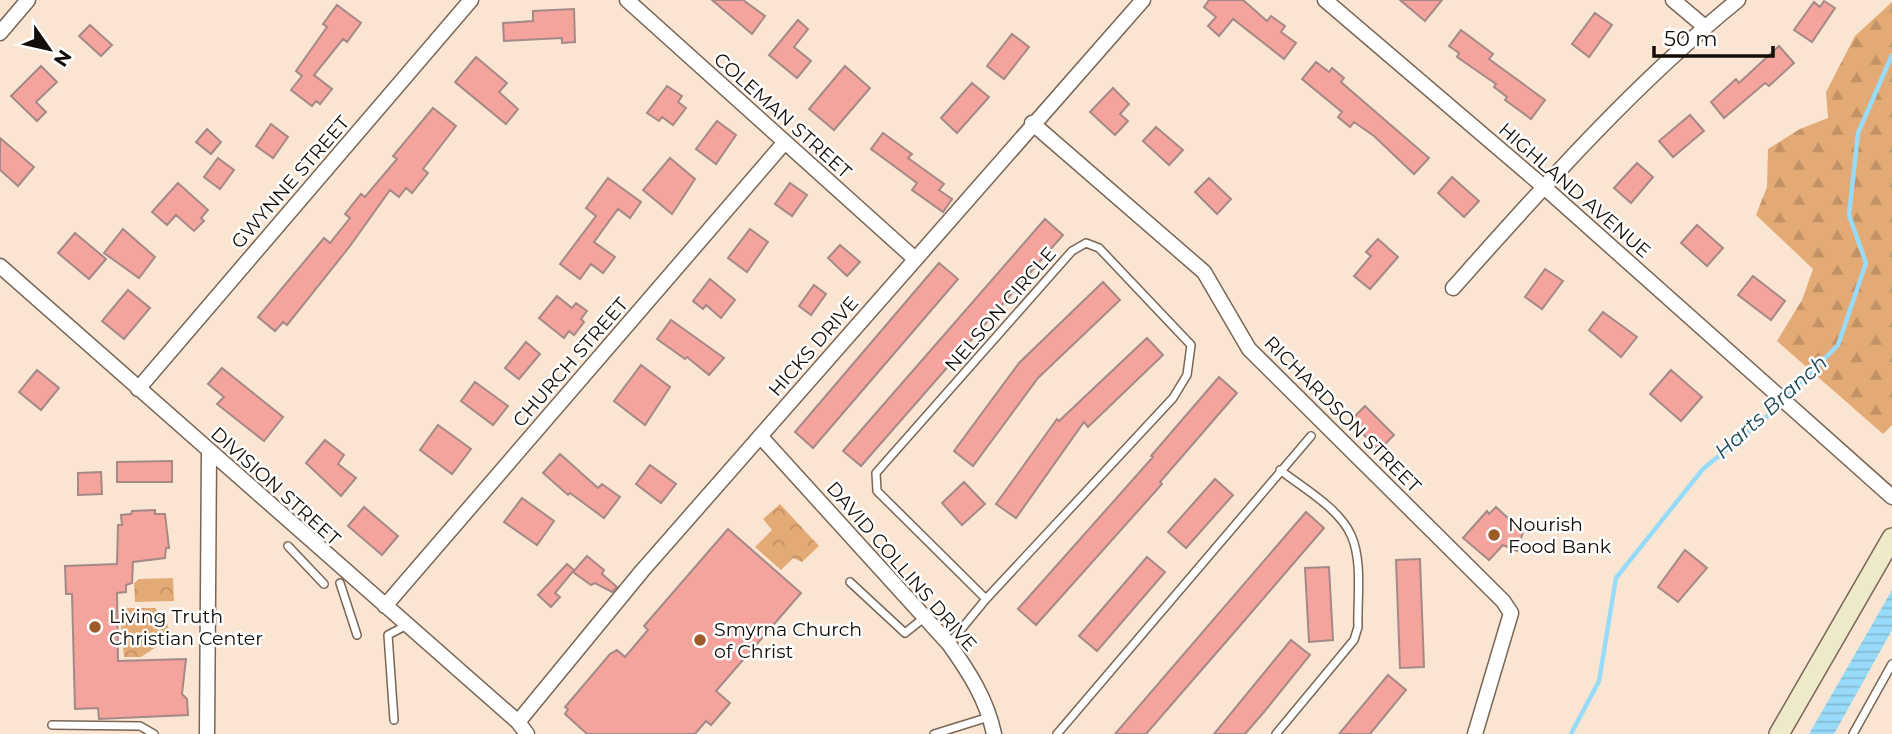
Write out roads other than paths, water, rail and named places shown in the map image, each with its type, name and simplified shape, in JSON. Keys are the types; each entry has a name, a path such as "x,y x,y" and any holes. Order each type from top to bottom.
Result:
{"street":[{"path":"0,33 28,0"},
{"name":"GWYNNE STREET","path":"138,389 471,0"},
{"name":"COLEMAN STREET","path":"627,0 914,258"},
{"name":"HICKS DRIVE","path":"518,722 642,571 1032,123 1143,0"},
{"name":"HIGHLAND AVENUE","path":"1325,0 1544,187 1892,497"},
{"path":"1672,0 1704,27"},
{"path":"1453,288 1544,187 1704,27 1738,0"},
{"name":"RICHARDSON STREET","path":"1032,123 1203,272 1249,349 1503,601 1511,614 1510,622 1475,734"},
{"name":"CHURCH STREET","path":"385,606 784,143"},
{"name":"DIVISION STREET","path":"0,265 518,722 527,734"},
{"name":"DAVID COLLINS DRIVE","path":"760,436 949,644 970,672 990,716 993,734"},
{"path":"207,734 209,452"},
{"path":"1779,734 1892,538"}],"lane":[{"name":"NELSON CIRCLE","path":"949,644 986,599 1173,398 1187,375 1191,345 1099,248 1086,243 1072,251 876,473 877,491 986,599"},
{"path":"1057,734 1311,436"},
{"path":"1276,734 1354,640 1358,627 1352,537 1344,523 1325,505 1280,470"},
{"path":"288,546 324,584"},
{"path":"850,582 905,633 925,616"},
{"path":"340,583 357,635"},
{"path":"394,720 388,635 407,625"},
{"path":"1853,734 1892,664"},
{"path":"934,734 990,716"},
{"path":"52,724 140,726 154,734"}],"water":[{"path":"1892,590 1892,630 1834,734 1809,734"}],"waterway":[{"name":"Harts Branch","path":"1571,734 1599,681 1616,578 1703,469 1771,413 1838,345 1866,263 1849,215 1858,133 1892,55"}],"place":[{"name":"Nourish Food Bank","path":"1494,535"},
{"name":"Living Truth Christian Center","path":"95,627"},
{"name":"Smyrna Church of Christ","path":"700,640"}]}
